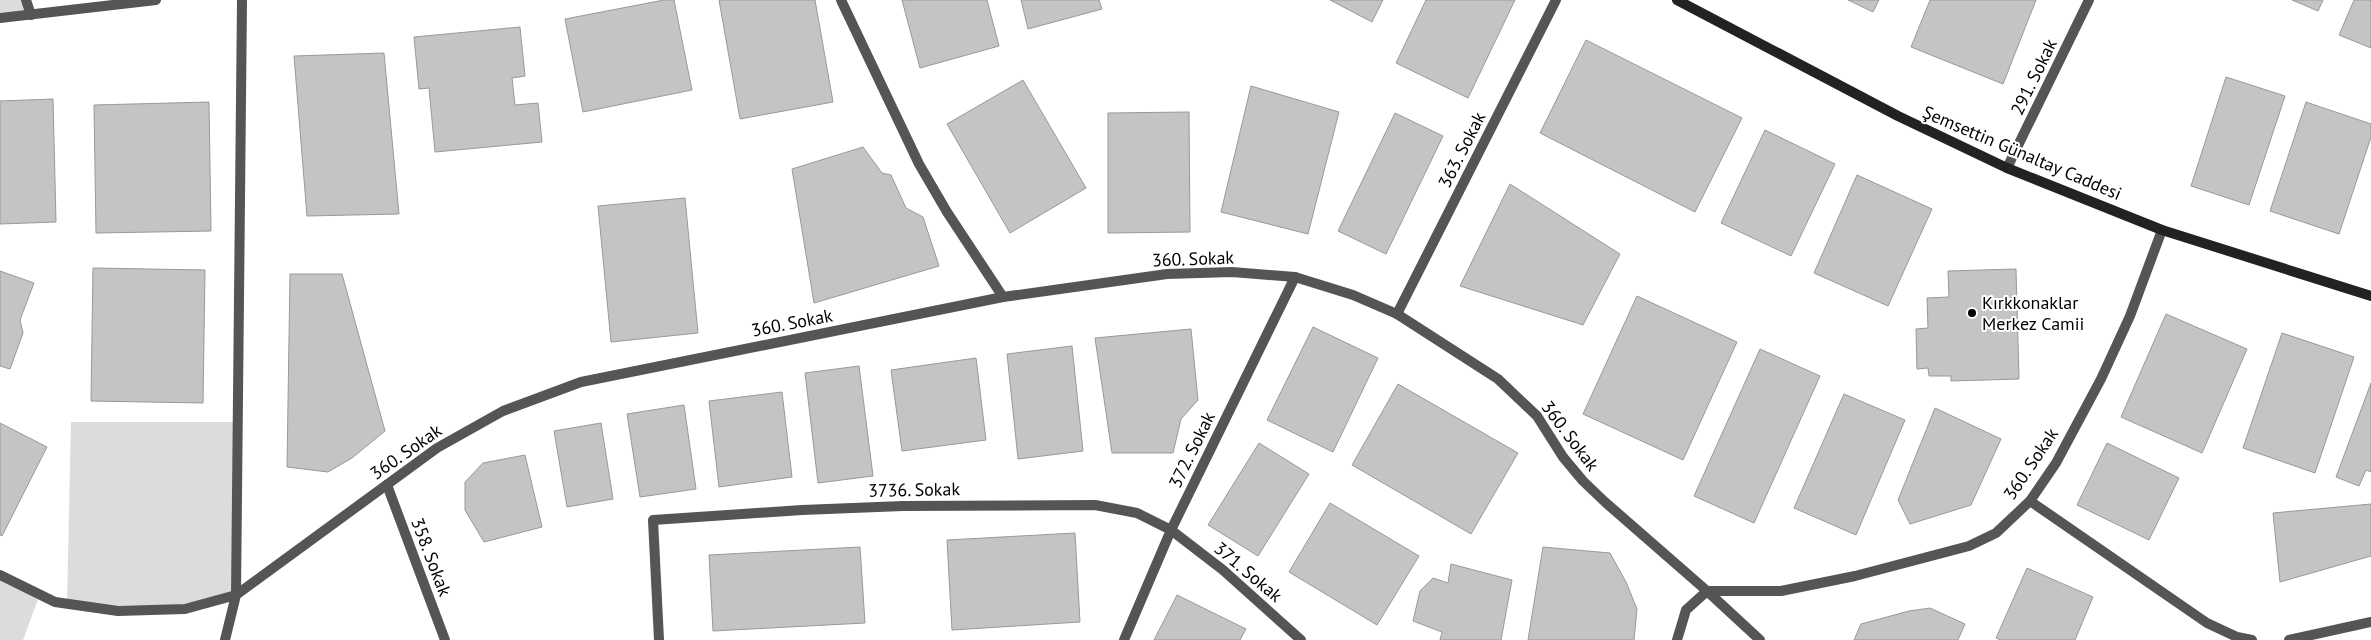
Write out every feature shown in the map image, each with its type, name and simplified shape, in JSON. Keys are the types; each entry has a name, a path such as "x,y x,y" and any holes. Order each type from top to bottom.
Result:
{"street":[{"path":"26,0 31,16"},
{"path":"0,18 31,16 156,0"},
{"path":"225,640 236,595 242,0"},
{"path":"841,0 920,164 947,212 1003,297"},
{"name":"363. Sokak","path":"1397,314 1556,0"},
{"name":"Şemsettin Günaltay Caddesi","path":"1677,0 1898,116 2008,168 2162,230 2371,296"},
{"name":"291. Sokak","path":"2008,168 2089,0"},
{"name":"360. Sokak","path":"0,575 55,602 118,611 185,609 236,595 437,448 503,411 581,382 1003,297 1167,274 1232,272 1295,278 1353,295 1397,314 1505,384 1537,416 1563,457 1589,486 1707,591 1781,591 1854,576 1969,546 1996,533 2030,501 2056,463 2101,378 2130,316 2162,230"},
{"name":"372. Sokak","path":"1124,640 1171,530 1295,278"},
{"name":"358. Sokak","path":"387,485 445,640"},
{"path":"2030,501 2207,623 2237,637 2252,640"},
{"name":"3736. Sokak","path":"659,640 653,520 802,510 903,506 1095,505 1137,513 1171,530"},
{"name":"371. Sokak","path":"1171,530 1223,570 1302,640"},
{"path":"1677,640 1686,610 1707,591 1760,640"},
{"path":"2289,640 2371,622"}],"shaded area":[{"path":"0,0 26,0 31,15 0,18"},
{"path":"71,422 238,422 236,595 185,609 118,611 67,603"},
{"path":"0,575 40,594 23,640 0,640"}],"building":[{"path":"664,0 674,0 692,90 583,112 565,19"},
{"path":"719,0 815,0 833,102 740,119"},
{"path":"902,0 987,0 999,46 920,68"},
{"path":"1021,0 1099,0 1102,9 1028,29"},
{"path":"1330,0 1383,0 1372,22"},
{"path":"1426,0 1515,0 1468,98 1396,63"},
{"path":"1848,0 1879,0 1873,12"},
{"path":"1930,0 2036,0 2003,84 1911,47"},
{"path":"2292,0 2323,0 2318,11"},
{"path":"2354,0 2371,0 2371,48 2339,35"},
{"path":"520,27 525,76 512,78 515,105 538,103 542,142 435,152 429,88 419,89 414,37"},
{"path":"1586,40 1742,118 1695,212 1540,133"},
{"path":"384,53 399,214 307,216 294,56"},
{"path":"2226,77 2285,96 2249,205 2191,186"},
{"path":"1023,80 1086,188 1010,233 947,124"},
{"path":"1251,86 1339,112 1308,234 1221,212"},
{"path":"53,99 56,222 0,224 0,101"},
{"path":"209,102 211,231 96,233 94,105"},
{"path":"2306,102 2371,124 2371,137 2339,234 2270,211"},
{"path":"1189,112 1190,232 1108,233 1108,113"},
{"path":"1395,113 1443,136 1386,254 1338,231"},
{"path":"1765,130 1835,164 1791,256 1721,223"},
{"path":"863,147 882,173 891,175 906,208 923,217 939,266 814,303 792,169"},
{"path":"1857,175 1932,209 1888,306 1814,273"},
{"path":"1510,184 1620,254 1583,325 1460,286"},
{"path":"685,198 698,333 611,342 598,206"},
{"path":"93,268 205,270 203,403 91,401"},
{"name":"Kırkkonaklar Merkez Camii","path":"2016,269 2019,379 1951,381 1951,376 1929,376 1928,368 1917,369 1916,329 1928,328 1927,298 1949,297 1948,271"},
{"path":"0,271 34,283 20,320 23,333 10,369 0,366"},
{"path":"290,274 342,274 385,431 352,458 328,472 287,467"},
{"path":"1637,296 1737,342 1683,460 1583,414"},
{"path":"2166,314 2247,349 2202,453 2121,417"},
{"path":"1313,327 1378,358 1333,452 1267,420"},
{"path":"1191,329 1198,400 1181,419 1173,453 1112,453 1095,338"},
{"path":"2282,333 2354,357 2315,473 2243,448"},
{"path":"1072,346 1083,451 1018,459 1007,354"},
{"path":"1760,349 1820,376 1754,523 1694,496"},
{"path":"976,358 986,440 902,451 891,370"},
{"path":"859,366 873,476 818,483 805,373"},
{"path":"2371,383 2371,472 2366,470 2359,486 2336,477"},
{"path":"1398,384 1518,453 1471,534 1352,465"},
{"path":"782,392 792,477 719,487 709,401"},
{"path":"1844,394 1905,420 1856,535 1794,508"},
{"path":"684,405 696,489 640,497 627,414"},
{"path":"1935,408 2001,439 1971,505 1910,524 1898,500"},
{"path":"0,423 47,447 2,536 0,535"},
{"path":"601,423 613,499 567,507 554,431"},
{"path":"1259,443 1309,474 1258,556 1208,525"},
{"path":"2107,443 2179,478 2149,540 2077,505"},
{"path":"525,455 542,527 484,542 465,510 465,482 483,463"},
{"path":"1330,503 1419,556 1377,625 1289,572"},
{"path":"2371,504 2371,556 2280,582 2273,513"},
{"path":"1075,533 1080,622 952,630 947,540"},
{"path":"860,547 865,623 713,631 709,555"},
{"path":"1543,547 1610,553 1626,582 1637,609 1634,640 1528,640"},
{"path":"1451,564 1512,580 1501,640 1440,640 1442,632 1413,621 1420,591 1433,578 1448,583"},
{"path":"2027,568 2093,597 2075,640 2001,640 1996,638"},
{"path":"1177,595 1246,629 1240,640 1154,640"},
{"path":"1930,608 1965,624 1958,640 1854,640 1861,624 1909,611"}],"place":[{"name":"Kırkkonaklar Merkez Camii","path":"1972,313"}]}
